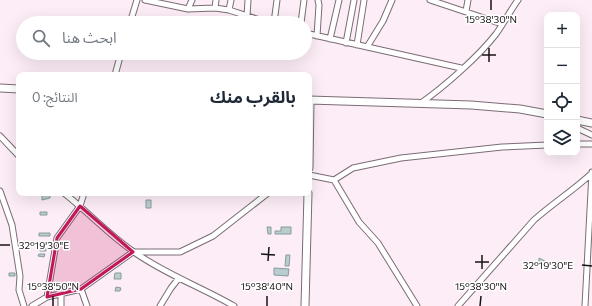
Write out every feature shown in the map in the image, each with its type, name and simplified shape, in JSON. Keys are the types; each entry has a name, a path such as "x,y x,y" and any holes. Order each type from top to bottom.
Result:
{"street":[{"path":"132,16 137,0"},
{"path":"145,0 162,2 188,10 215,8 229,10 247,16 248,0"},
{"path":"188,10 192,0"},
{"path":"215,8 216,0"},
{"path":"229,10 231,0"},
{"path":"275,16 277,0"},
{"path":"302,16 304,0"},
{"path":"317,36 318,0"},
{"path":"330,39 339,0"},
{"path":"346,43 354,0"},
{"path":"357,45 364,0"},
{"path":"368,48 383,21 392,0"},
{"path":"430,0 439,1 502,24"},
{"path":"466,11 468,0"},
{"path":"421,103 436,93 483,49 502,24 514,3 518,0"},
{"path":"312,35 461,68"},
{"path":"116,72 119,60"},
{"path":"0,88 16,89"},
{"path":"312,100 505,107 544,114"},
{"path":"580,121 592,123"},
{"path":"580,129 592,135"},
{"path":"0,136 16,153"},
{"path":"580,144 592,144"},
{"path":"312,176 334,180 353,168 401,158 502,147 544,145"},
{"path":"585,306 591,219 592,170"},
{"path":"458,306 534,220 547,208 571,192 592,173"},
{"path":"334,180 359,222 378,243 417,306"},
{"path":"0,191 12,225 20,276 19,290 24,306"},
{"path":"68,196 133,252 161,269 210,292 234,306"},
{"path":"47,297 57,238 80,206 83,196"},
{"path":"32,306 47,297 80,289 133,252 180,252 213,236 264,196"},
{"path":"305,306 308,196"},
{"path":"160,306 179,278"},
{"path":"80,289 87,306"},
{"path":"61,293 61,306"}],"highlighted area":[{"path":"80,206 133,252 81,289 47,297 57,238"}],"building":[{"path":"42,196 50,196 50,198 42,200"},
{"path":"146,200 151,200 151,208 146,208"},
{"path":"40,212 47,212 47,215 40,215"},
{"path":"267,227 271,227 271,234 268,234"},
{"path":"281,227 291,227 291,234 275,234 275,231 281,231"},
{"path":"39,233 50,233 50,236 39,236"},
{"path":"41,246 46,247 46,251 40,251"},
{"path":"39,254 45,254 44,257 38,256"},
{"path":"286,255 290,255 289,266 285,266"},
{"path":"539,258 545,261 544,265 539,265"},
{"path":"274,268 289,269 288,276 274,275"},
{"path":"9,273 15,273 15,276 9,276"},
{"path":"115,273 121,273 121,279 114,279"},
{"path":"58,286 65,286 65,289 58,289"},
{"path":"116,287 121,288 120,291 115,291"}]}
